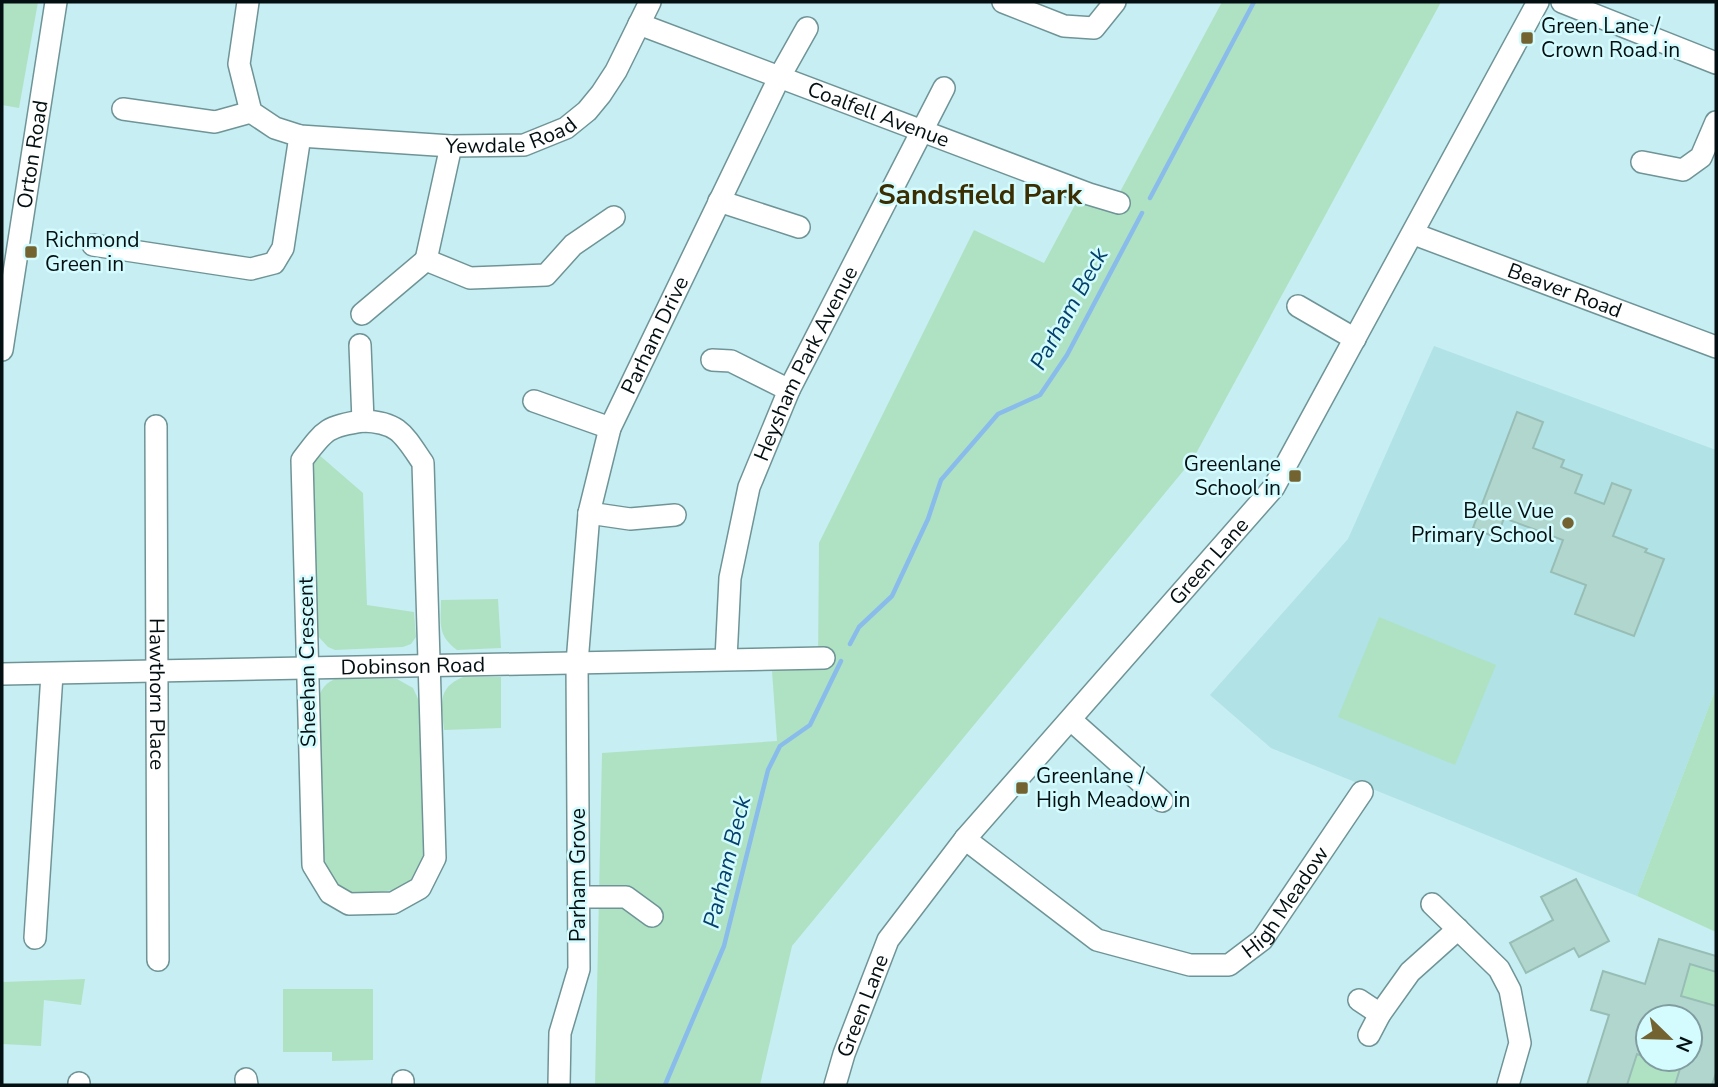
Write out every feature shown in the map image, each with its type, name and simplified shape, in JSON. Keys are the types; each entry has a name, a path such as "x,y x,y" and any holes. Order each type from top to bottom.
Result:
{"street":[{"name":"Orton Road","path":"2,350 56,2"},
{"path":"123,109 215,122 251,112 239,64 248,2"},
{"name":"Yewdale Road","path":"251,112 275,128 300,136 451,146 524,145 566,128 587,111 616,71 650,2"},
{"path":"1003,2 1064,26 1094,28 1115,2"},
{"name":"Green Lane","path":"835,1085 844,1054 888,940 965,839 1274,487 1538,2"},
{"path":"1562,2 1716,63"},
{"name":"Coalfell Avenue","path":"639,23 920,131 1119,203"},
{"name":"Parham Drive","path":"577,663 589,513 610,428 780,76 807,28"},
{"name":"Heysham Park Avenue","path":"726,659 730,578 749,488 789,390 944,88"},
{"path":"1642,162 1683,170 1701,157 1716,122"},
{"path":"93,245 251,269 274,263 283,248 300,136"},
{"path":"362,314 426,260 451,146"},
{"path":"719,201 799,227"},
{"path":"426,260 470,278 546,275 573,244 614,216"},
{"name":"Beaver Road","path":"1414,234 1716,347"},
{"path":"1298,306 1355,339"},
{"path":"360,345 363,421"},
{"path":"712,360 731,361 789,390"},
{"path":"534,401 610,428"},
{"name":"Sheehan Crescent","path":"382,422 402,431 423,463 429,664 435,858 420,888 393,903 349,904 330,893 313,866 302,460 325,431 342,424 382,422"},
{"name":"Hawthorn Place","path":"156,426 158,960"},
{"path":"589,513 630,519 676,515"},
{"name":"Dobinson Road","path":"2,674 824,658"},
{"name":"Parham Grove","path":"559,1085 560,1033 579,969 577,663"},
{"path":"35,938 52,674"},
{"path":"1071,720 1162,801"},
{"name":"High Meadow","path":"965,839 1097,940 1190,965 1229,965 1262,940 1362,792"},
{"path":"579,897 626,897 652,916"},
{"path":"1433,904 1499,969 1510,989 1520,1043 1516,1065 1508,1085"},
{"path":"1368,1035 1410,972 1458,929"},
{"path":"1359,1000 1380,1014"}],"shaded area":[{"name":"Belle Vue Primary School","path":"1434,346 1716,450 1716,688 1637,896 1271,748 1210,695 1348,539"}],"green space":[{"path":"2,2 38,2 19,108 2,105"},
{"path":"1222,2 1441,2 1193,459 792,946 760,1085 595,1085 602,753 777,741 772,671 818,664 819,543 974,230 1044,263 1077,201 1114,203"},
{"path":"318,454 363,493 367,605 414,612 416,637 411,644 403,647 335,650 328,647 317,635 311,474"},
{"path":"498,599 501,648 457,650 451,645 443,634 441,600"},
{"path":"1379,617 1496,665 1455,765 1338,717"},
{"path":"463,677 501,677 501,728 444,730 442,706 445,692 454,681"},
{"path":"339,678 397,679 413,688 419,701 424,862 419,874 401,889 356,895 343,890 333,880 322,855 317,701 325,686"},
{"path":"1716,688 1716,932 1637,896"},
{"path":"1690,964 1716,972 1716,1006 1680,999"},
{"path":"85,979 81,1005 44,1000 41,1046 2,1044 2,982"},
{"path":"283,989 373,989 373,1060 332,1061 332,1052 283,1052"},
{"path":"1634,1063 1634,1073 1679,1073 1675,1085 1627,1085"}],"building":[{"name":"Belle Vue Primary School","path":"1517,412 1543,422 1533,448 1564,460 1561,467 1582,475 1575,493 1604,504 1612,483 1631,490 1613,536 1647,549 1645,552 1664,559 1634,636 1575,614 1586,585 1551,572 1563,540 1504,518 1497,538 1473,528"},
{"path":"1576,879 1609,941 1579,957 1574,948 1526,973 1510,943 1553,920 1541,897"},
{"path":"1659,939 1716,956 1716,972 1690,964 1681,996 1716,1006 1716,1073 1712,1085 1675,1085 1679,1073 1704,1073 1704,1003 1634,1003 1634,1063 1627,1085 1587,1085 1609,1015 1591,1010 1603,971 1645,984"}],"waterway":[{"name":"Parham Beck","path":"1150,198 1254,2"},
{"name":"Parham Beck","path":"850,644 859,627 892,596 928,519 941,480 998,414 1040,395 1067,355 1142,213"},
{"name":"Parham Beck","path":"665,1085 724,946 768,770 780,746 810,725 841,661"}],"place":[{"name":"Green Lane / Crown Road in","path":"1527,38"},
{"name":"Richmond Green in","path":"31,252"},
{"name":"Greenlane School in","path":"1295,476"},
{"name":"Belle Vue Primary School","path":"1568,523"},
{"name":"Greenlane / High Meadow in","path":"1022,788"}],"district":[{"name":"Sandsfield Park","path":"980,195"}]}
